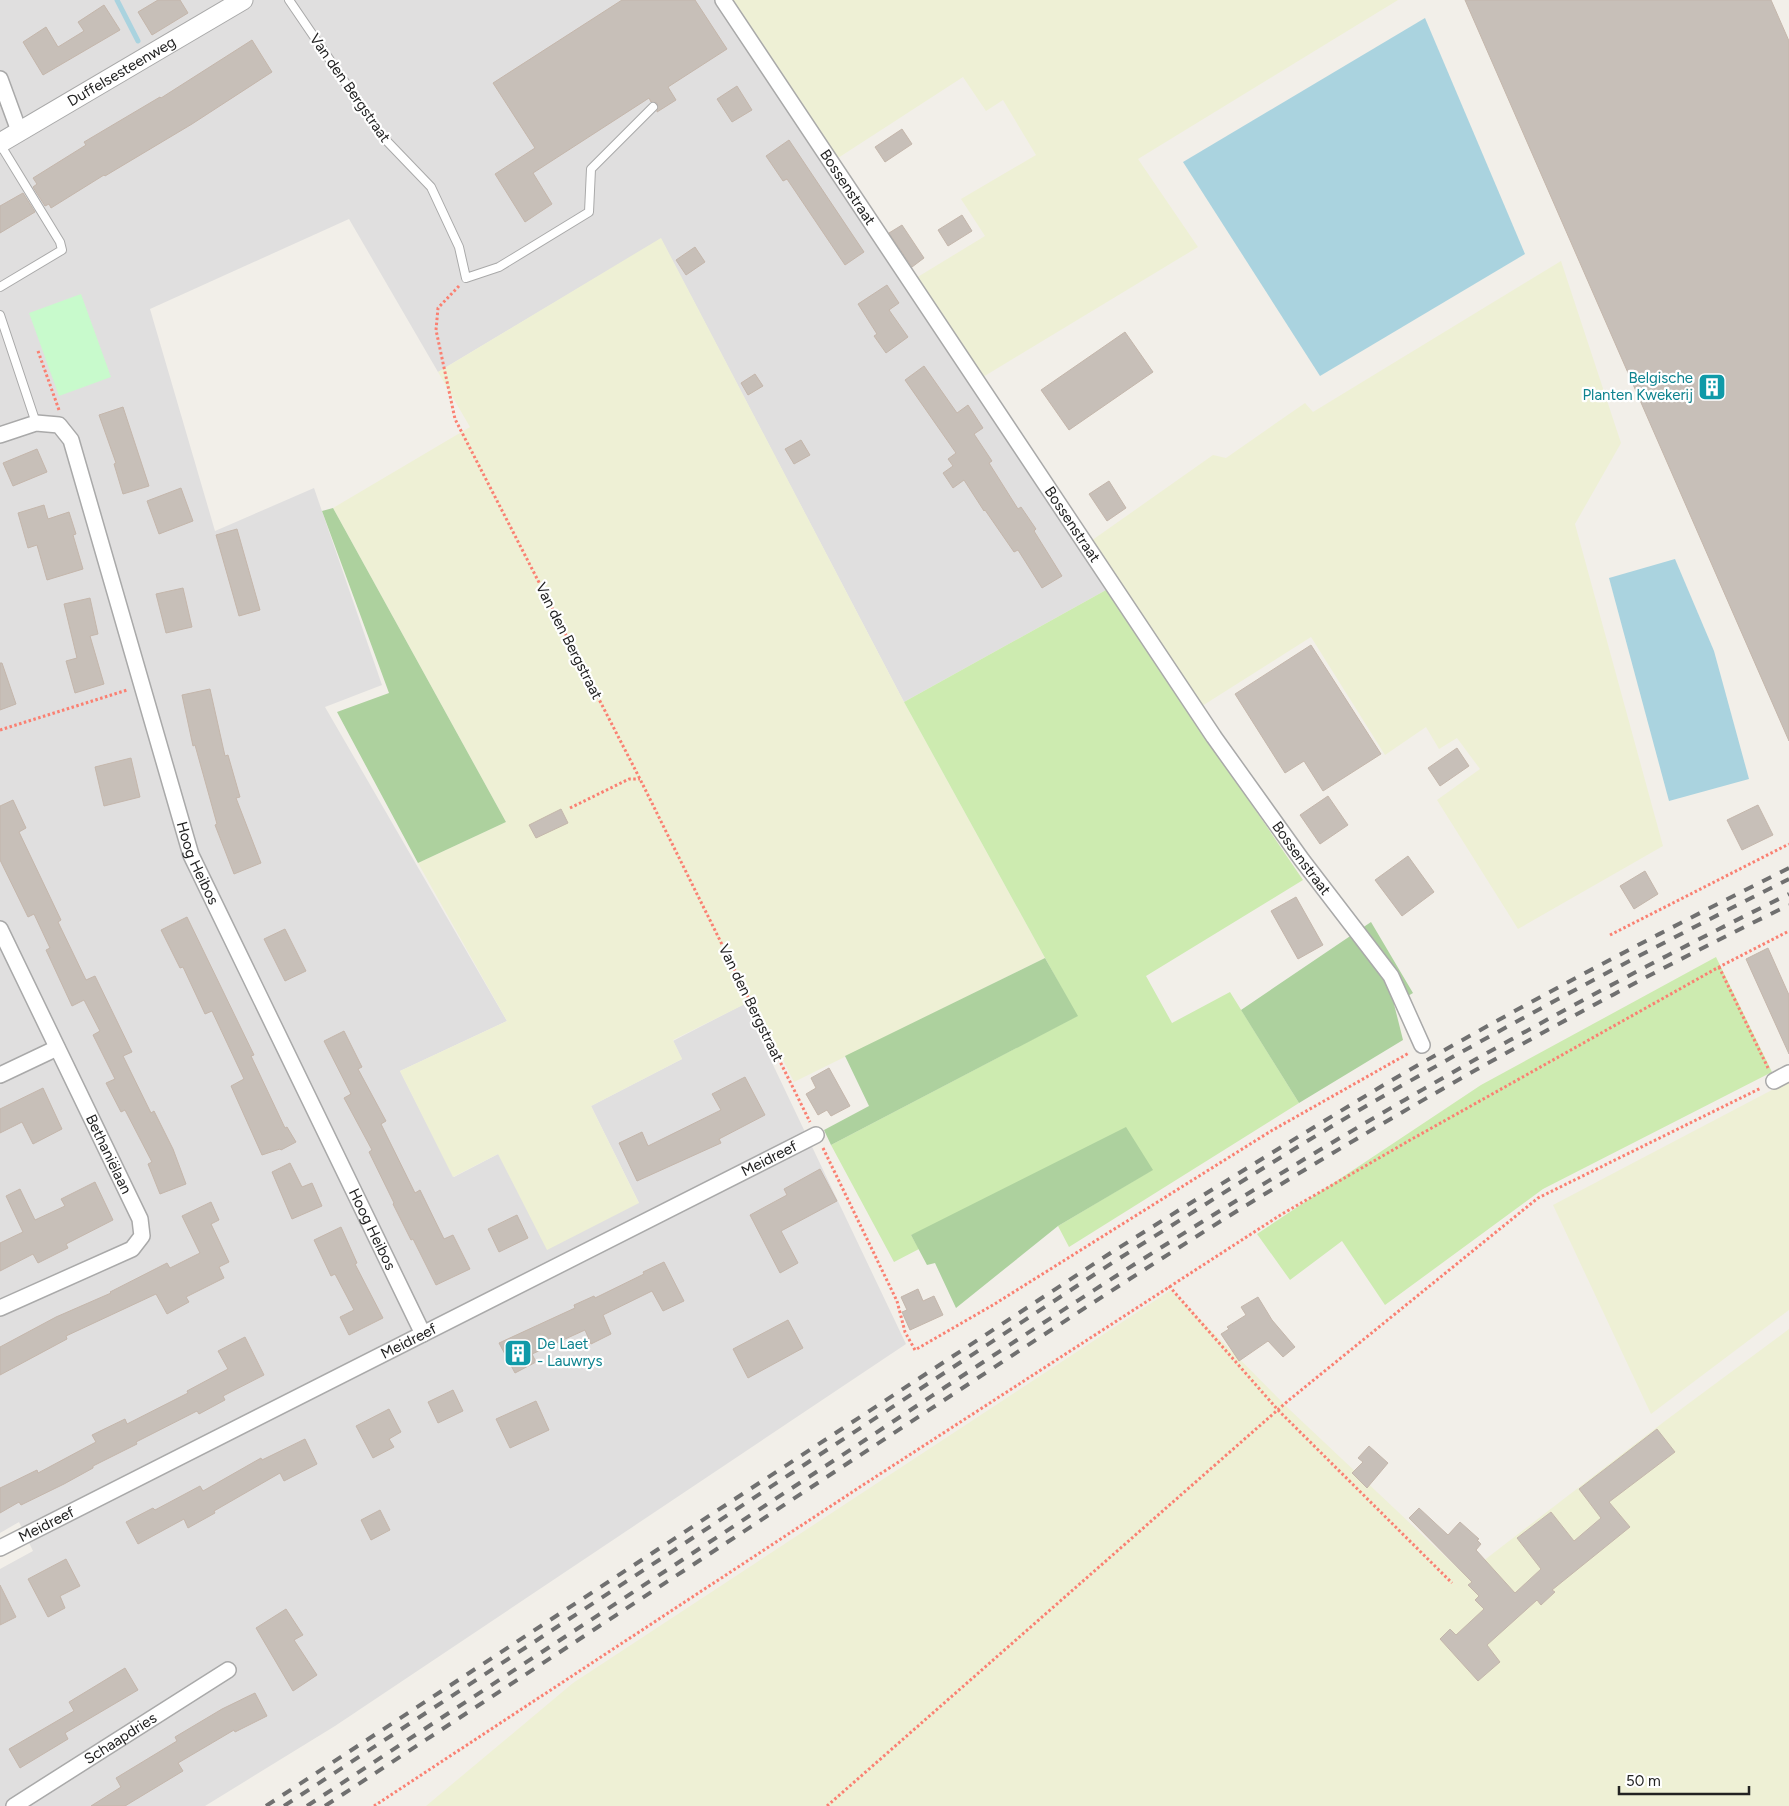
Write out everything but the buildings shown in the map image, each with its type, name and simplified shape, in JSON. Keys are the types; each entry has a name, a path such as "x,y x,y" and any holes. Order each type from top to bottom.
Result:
{"street":[{"name":"Duffelsesteenweg","path":"0,143 243,0"},
{"name":"Bossenstraat","path":"723,0 1214,737 1302,860 1391,976 1422,1046"},
{"path":"0,79 19,131"},
{"path":"0,435 36,422 59,425"},
{"name":"Hoog Heibos","path":"59,425 71,440 191,855 423,1334"},
{"name":"Bethaniëlaan","path":"0,929 140,1219 142,1236 132,1249 0,1308"},
{"path":"0,1075 57,1048"},
{"path":"1774,1081 1789,1073"},
{"name":"Meidreef","path":"0,1548 816,1135"},
{"name":"Schaapdries","path":"14,1806 228,1670"}],"lane":[{"name":"Van den Bergstraat","path":"289,0 381,135 430,187 459,247 466,278"},
{"path":"466,278 499,267 589,212 591,169 653,107"},
{"path":"0,143 60,242 62,250 0,287"},
{"path":"0,314 36,422"}],"path":[{"name":"Van den Bergstraat","path":"466,278 438,308 436,330 455,419 640,779 816,1135 897,1301 905,1332 915,1350 993,1305 1271,1132 1422,1046"},
{"path":"38,350 60,411 59,425"},
{"path":"0,730 142,686"},
{"path":"570,808 629,780 640,779"},
{"path":"1610,935 1789,844"},
{"path":"374,1806 1282,1214 1719,967 1789,931"},
{"path":"827,1806 1278,1410 1538,1198 1774,1081 1719,967"},
{"path":"1170,1286 1278,1410 1452,1583"}],"shaded area":[{"path":"0,0 716,0 1106,590 904,702 661,239 438,372 349,219 150,309 215,531 314,488 382,685 325,707 507,1021 400,1071 454,1177 498,1154 639,1203 591,1106 682,1059 673,1041 744,1004 906,1344 335,1726 205,1806 0,1806 0,1569 33,1551 19,1522 0,1533"}],"green space":[{"path":"733,0 1398,0 1138,159 1198,247 983,377 916,278 985,236 961,199 1036,155 1003,100 986,111 963,77 838,158"},
{"path":"661,238 904,702 1045,958 794,1082 753,1000 673,1040 682,1059 591,1106 639,1203 547,1250 498,1154 453,1177 400,1071 507,1021 418,863 506,822 333,508 470,427 438,372"},
{"path":"1561,261 1621,443 1575,524 1663,846 1518,929 1437,800 1480,769 1457,738 1439,749 1426,727 1385,755 1311,637 1202,706 1091,541 1213,455 1226,458 1305,403 1313,412"},
{"path":"81,294 111,377 59,396 29,313"},
{"path":"333,508 506,822 418,863 337,712 389,693 322,511"},
{"path":"1106,590 1303,880 1146,976 1172,1023 1230,992 1299,1103 1069,1247 1058,1226 1152,1170 911,1235 919,1249 894,1262 831,1145 1077,1016 904,702"},
{"path":"1371,922 1413,993 1394,1004 1403,1040 1299,1103 1241,1010"},
{"path":"1716,957 1772,1072 1543,1189 1385,1305 1342,1241 1290,1280 1257,1234 1481,1085"},
{"path":"1045,958 1078,1016 831,1145 824,1130 869,1106 845,1056"},
{"path":"1789,1081 1789,1310 1651,1414 1553,1205"},
{"path":"1126,1127 1153,1170 1058,1226 956,1308 935,1263 927,1265 911,1235"},
{"path":"1171,1290 1289,1409 1465,1575 1665,1421 1789,1329 1789,1806 426,1806 573,1683"}],"water":[{"path":"1425,18 1525,254 1320,376 1183,162"},
{"path":"1675,559 1714,651 1749,779 1669,801 1609,578"}],"waterway":[{"path":"117,0 138,41"}],"railway":[{"path":"266,1806 1109,1254 1248,1168 1387,1083 1486,1027 1637,946 1789,868"},
{"path":"284,1806 1115,1261 1288,1153 1359,1110 1541,1008 1789,879"},
{"path":"307,1806 1042,1324 1299,1162 1506,1042 1647,966 1789,894"},
{"path":"325,1806 1055,1327 1237,1211 1509,1051 1648,976 1789,905"}],"place":[{"name":"Belgische Planten Kwekerij","path":"1712,387"},
{"name":"De Laet - Lauwrys","path":"518,1353"}]}
